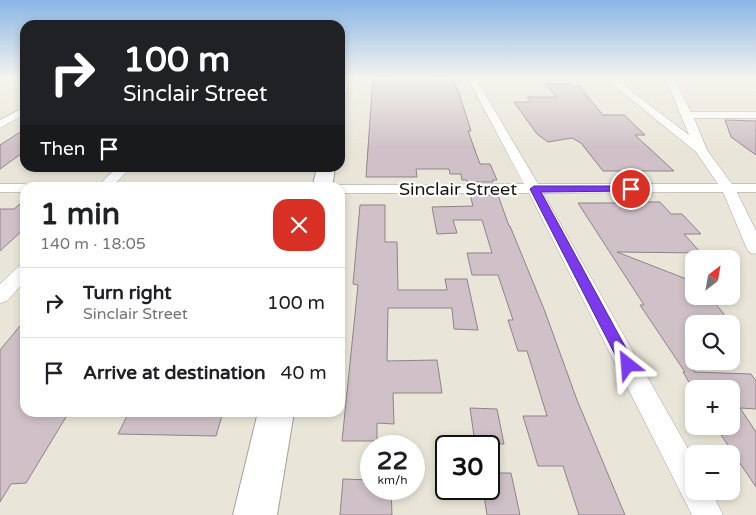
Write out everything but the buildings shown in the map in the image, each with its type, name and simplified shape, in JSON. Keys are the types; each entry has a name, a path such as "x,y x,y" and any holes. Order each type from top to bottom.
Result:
{"main road":[{"path":"255,515 275,417"}],"street":[{"path":"485,101 534,189 685,473"},
{"path":"639,101 701,150"},
{"path":"680,101 701,150 728,188 756,249"},
{"path":"0,125 20,113"},
{"path":"687,115 756,115"},
{"path":"110,182 119,172"},
{"path":"0,188 20,188"},
{"name":"Sinclair Street","path":"345,189 756,188"},
{"path":"0,296 20,275"},
{"path":"700,500 708,515"}],"route":[{"path":"628,365 534,189 631,189"}]}
